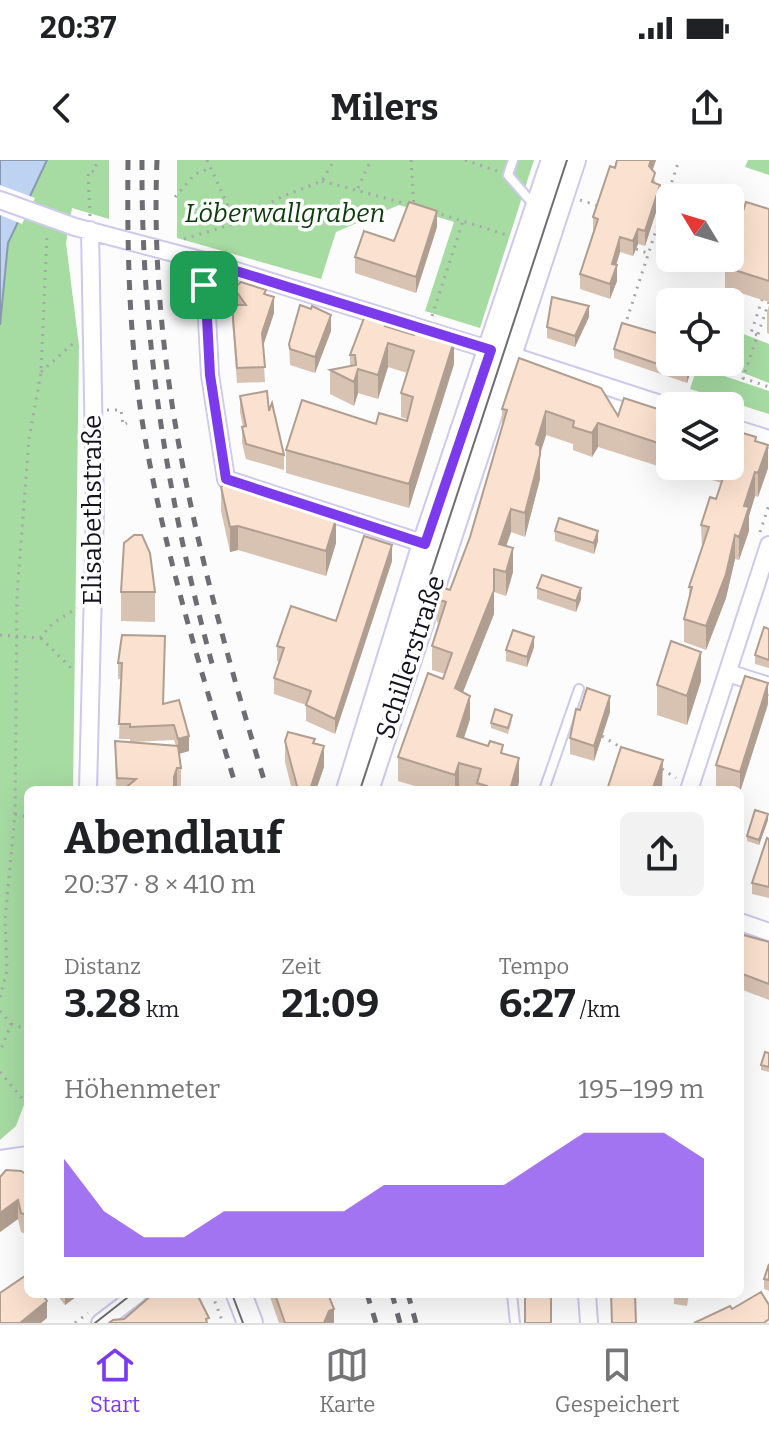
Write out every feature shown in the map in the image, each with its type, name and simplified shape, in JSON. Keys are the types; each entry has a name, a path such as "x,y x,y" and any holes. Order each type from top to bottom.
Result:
{"main road":[{"name":"Schillerstraße","path":"367,786 500,353 537,209 554,160"},
{"name":"Schillerstraße","path":"350,786 425,544 573,160"},
{"path":"0,1163 24,1160"},
{"path":"241,1298 250,1323"}],"street":[{"path":"0,200 40,215 204,261 656,403"},
{"name":"Elisabethstraße","path":"88,786 95,508 90,230"},
{"path":"204,261 210,375 226,479 425,544"},
{"path":"744,431 769,439"},
{"path":"691,786 769,545"},
{"path":"728,673 769,686"},
{"path":"744,923 769,932"},
{"path":"100,1323 133,1298"},
{"path":"587,1298 589,1323"}],"lane":[{"path":"513,160 508,175 537,209"},
{"path":"545,786 579,689"},
{"path":"512,1298 515,1323"}],"path":[{"path":"90,230 88,172 95,171 97,160"},
{"path":"207,160 236,223"},
{"path":"322,181 334,160"},
{"path":"358,188 371,160"},
{"path":"411,160 414,206"},
{"path":"465,160 508,175"},
{"path":"671,184 679,160"},
{"path":"175,197 195,174 209,169"},
{"path":"179,254 184,238 236,223 281,197 322,181 358,188 517,238"},
{"path":"569,196 601,207"},
{"path":"0,997 7,970 5,911 15,814 15,636 29,439 41,372 40,215"},
{"path":"427,330 463,221"},
{"path":"627,319 656,229"},
{"path":"636,249 648,253"},
{"path":"757,335 751,333 765,291"},
{"path":"769,302 743,378 769,387"},
{"path":"41,372 84,334 84,350"},
{"path":"121,410 123,425 127,423"},
{"path":"40,638 52,624 80,606"},
{"path":"0,635 40,638 77,675 90,676"},
{"path":"602,736 628,753"},
{"path":"655,765 687,786"},
{"path":"15,814 24,816"},
{"path":"0,920 5,911"},
{"path":"0,1011 11,1024 24,1029"},
{"path":"0,1052 11,1024"},
{"path":"0,1072 24,1100"},
{"path":"214,1298 223,1323"}],"green space":[{"name":"Löberwallgraben","path":"47,160 109,160 109,219 72,208 66,243 79,346 73,786 24,786 24,1105 16,1126 0,1140 0,325 8,243"},
{"name":"Löberwallgraben","path":"177,160 534,160 480,328 425,311 454,222 399,205 336,232 321,279 177,238"},
{"path":"748,160 769,160 769,175 745,167"},
{"path":"744,334 769,344 769,383 744,373"},
{"path":"694,376 724,376 769,391 769,414 744,406 744,392 699,392 690,389"}],"water":[{"path":"0,160 47,160 8,243 0,325"}],"pier":[{"path":"0,185 35,198 22,224 0,215"}],"building":[{"path":"617,160 651,160 649,166 655,173 652,182 657,184 645,231 638,229 633,241 620,237 612,264 617,265 610,284 580,274 598,219 593,217 610,166 615,168"},
{"path":"409,202 437,211 416,277 355,257 364,231 394,241"},
{"path":"746,202 769,209 769,281 741,272 744,272"},
{"path":"241,282 266,290 264,294 274,297 262,333 265,367 237,368 232,305 246,305 234,288"},
{"path":"552,297 589,306 575,336 547,327"},
{"path":"300,305 311,309 312,306 331,315 315,357 290,349"},
{"path":"364,318 386,321 385,326 414,335 416,329 454,341 409,484 286,450 302,400 376,424 379,413 407,421 413,397 401,393 414,351 388,343 378,375 358,369 354,382 330,370 356,365 355,355 350,355"},
{"path":"622,323 656,333 656,363 614,349"},
{"path":"519,358 601,388 618,416 624,398 656,408 656,442 598,423 592,433 573,427 574,421 546,411 536,444 540,446 540,455 525,513 511,509 499,544 513,548 506,572 494,569 494,590 455,688 470,696 457,736 488,746 490,741 503,745 501,753 519,758 511,786 487,786 477,783 481,769 459,763 455,775 398,757 428,673 443,679 452,653 432,646 446,602 437,599 441,587 450,590 470,537 507,410 502,409"},
{"path":"267,391 269,411 272,403 284,455 246,444 240,396"},
{"path":"744,433 768,445 758,473 755,472 744,506 749,507 739,537 735,535 726,574 706,626 684,619 692,587 689,587 709,527 701,525 710,497 716,499 722,480 744,480"},
{"path":"228,480 275,496 274,500 336,519 326,551 238,526 230,527 221,487"},
{"path":"559,518 598,531 594,543 555,531"},
{"path":"134,535 142,535 150,553 155,592 121,592 124,543"},
{"path":"364,536 392,545 335,719 306,705 311,691 274,678 284,648 277,646 291,606 336,621"},
{"path":"542,575 581,588 576,601 537,588"},
{"path":"764,627 769,629 769,660 755,655"},
{"path":"513,630 534,637 527,657 506,650"},
{"path":"122,635 165,636 163,704 179,700 189,736 178,739 174,725 130,727 130,724 119,724 122,663 118,663"},
{"path":"671,641 701,652 687,696 657,685"},
{"path":"745,676 768,683 740,772 716,765"},
{"path":"587,688 610,696 594,746 570,738 576,709 580,710"},
{"path":"495,709 512,715 508,728 491,723"},
{"path":"288,732 315,739 313,743 324,746 311,786 297,786 285,741"},
{"path":"115,741 178,746 181,768 177,768 174,786 128,786 136,779 117,778"},
{"path":"621,747 663,760 653,786 608,786"},
{"path":"755,810 768,814 759,840 747,836"},
{"path":"769,839 769,887 752,883"},
{"path":"744,935 769,942 769,984 744,975"},
{"path":"765,1052 769,1053 769,1067 761,1065"},
{"path":"6,1170 24,1173 24,1214 18,1200 0,1213 0,1177"},
{"path":"24,1277 24,1298 45,1298 47,1301 20,1323 0,1323 0,1293"},
{"path":"761,1292 769,1305 769,1319 764,1323 694,1323 730,1306 732,1309"},
{"path":"148,1298 199,1298 209,1318 206,1319 207,1323 109,1323 124,1319"},
{"path":"276,1298 330,1298 334,1309 329,1311 324,1323 285,1323"},
{"path":"525,1298 551,1298 551,1323 525,1323"},
{"path":"611,1298 635,1298 636,1323 612,1323"}],"tram line":[{"path":"361,786 567,160"},
{"path":"95,1323 127,1298"},
{"path":"234,1298 243,1323"}],"railway":[{"path":"128,160 130,299 135,369 145,438 174,572 236,786"},
{"path":"142,160 146,290 160,418 183,544 214,671"},
{"path":"157,160 157,241 162,321 185,479 222,635 266,786"},
{"path":"368,1298 376,1323"},
{"path":"393,1298 400,1323"},
{"path":"409,1298 416,1323"}],"route":[{"path":"204,261 491,350 425,544 226,479 210,375 204,285 204,261"}]}
